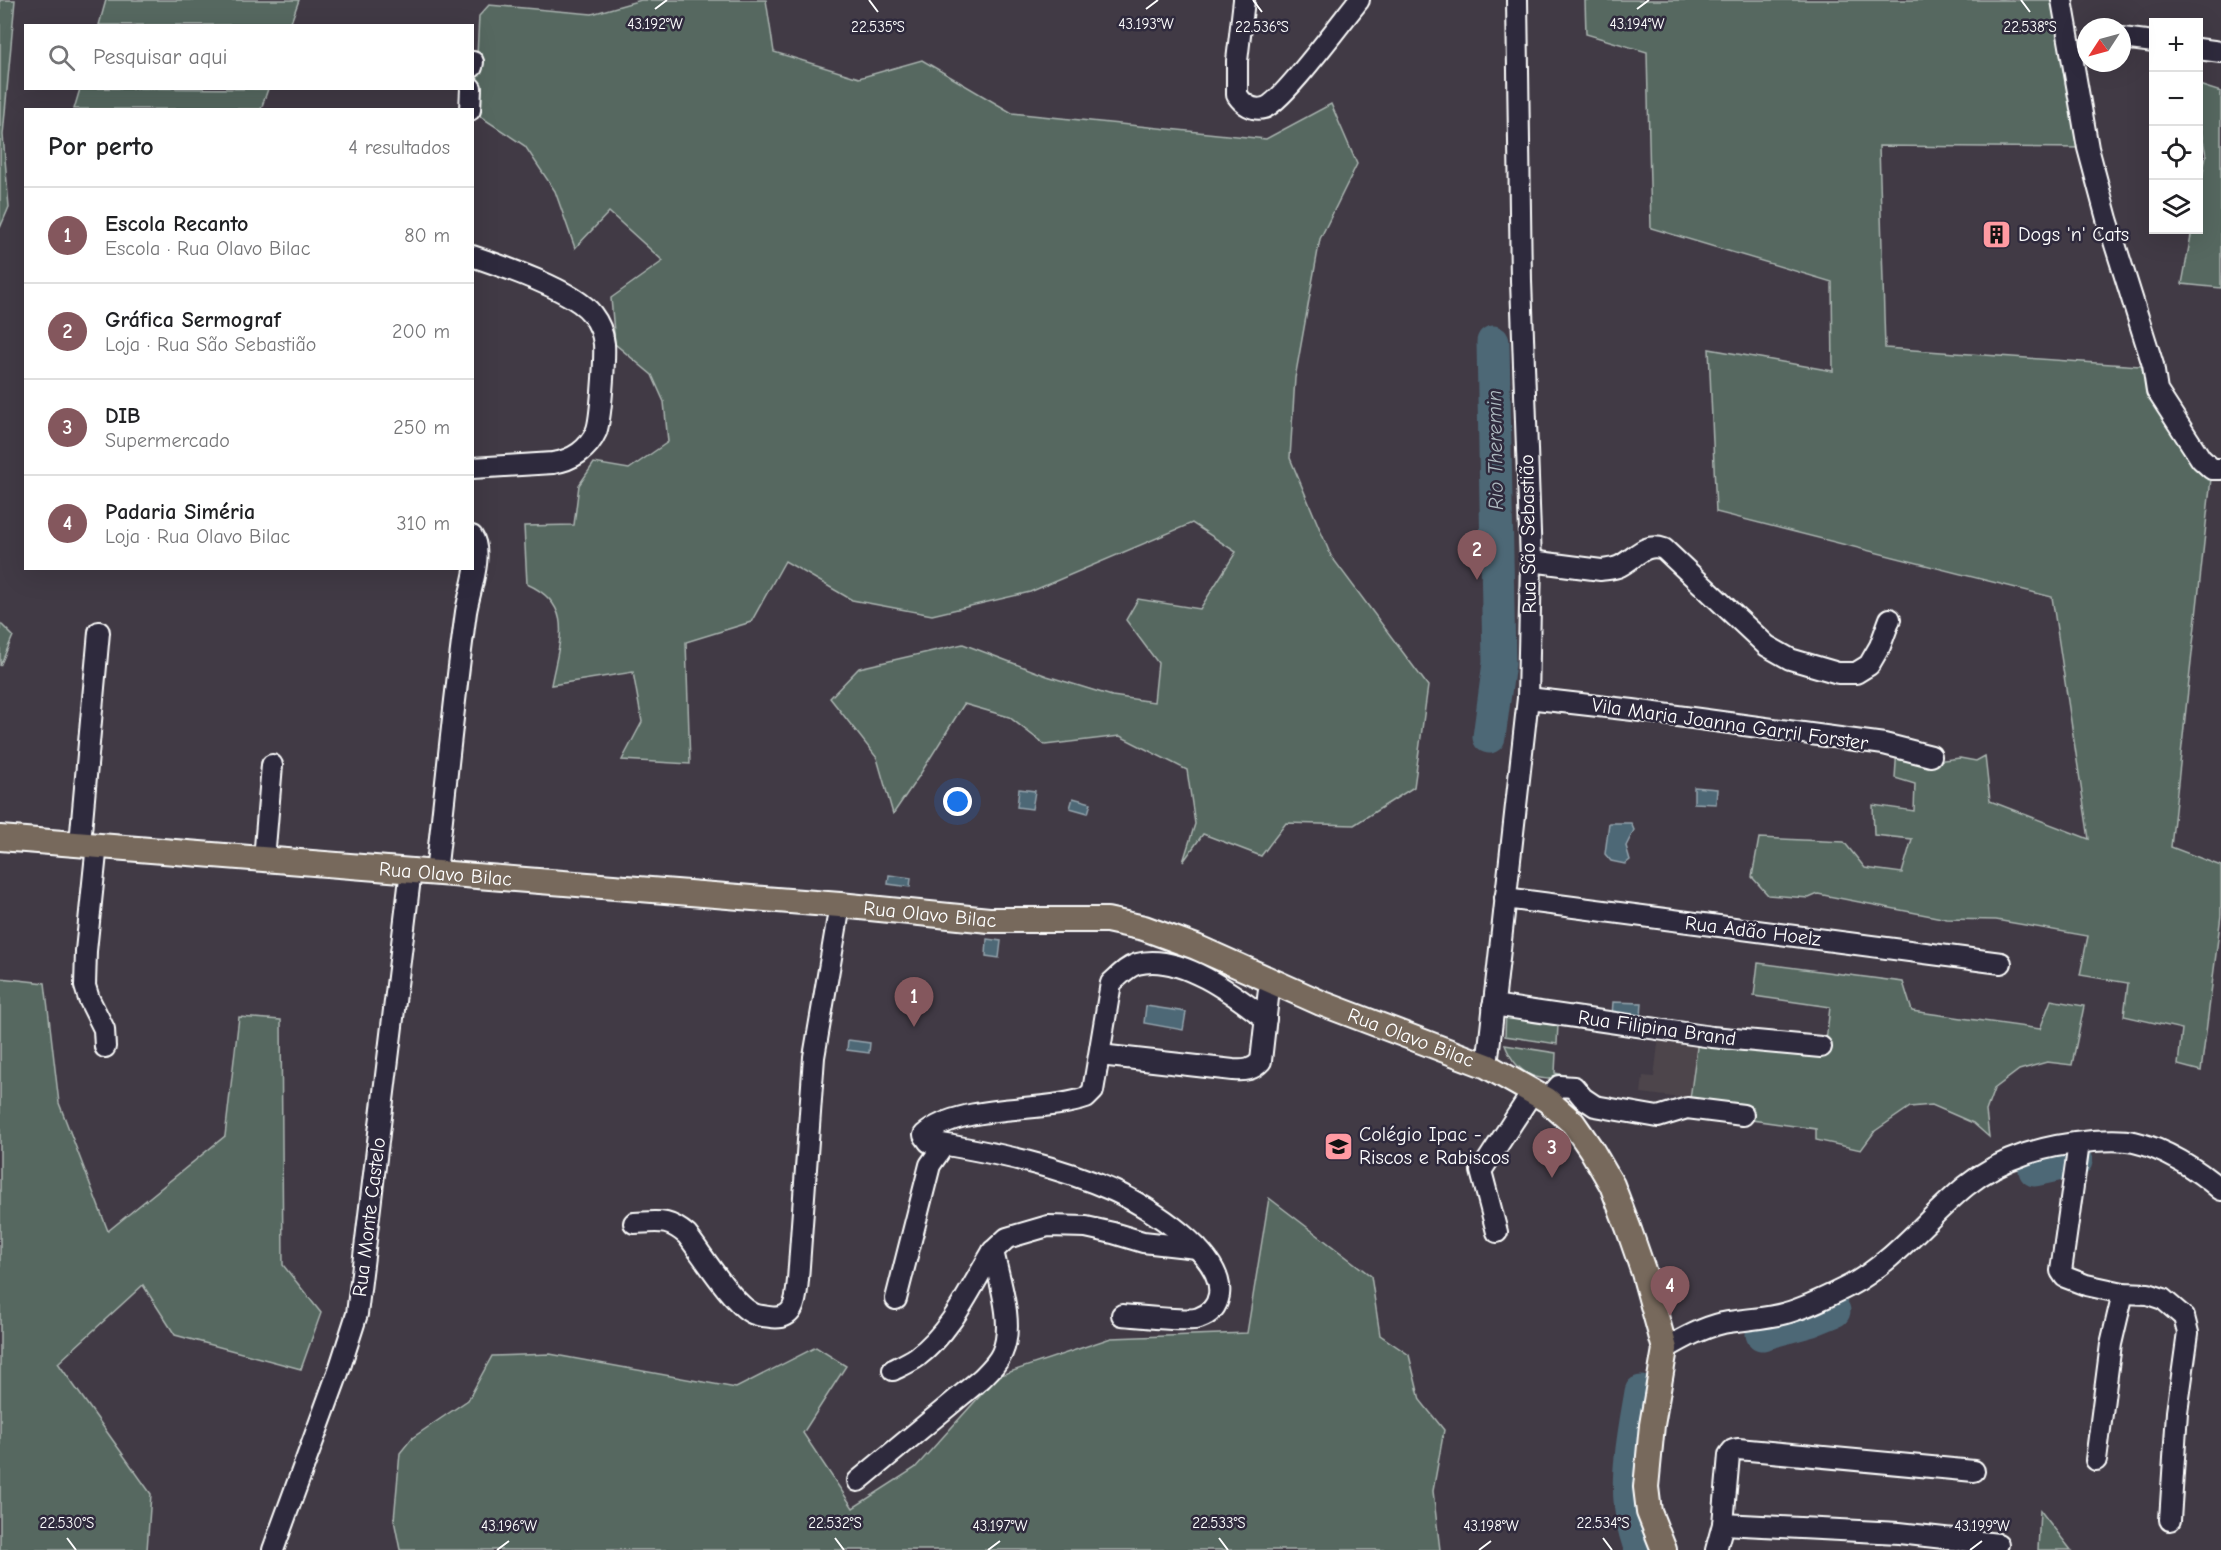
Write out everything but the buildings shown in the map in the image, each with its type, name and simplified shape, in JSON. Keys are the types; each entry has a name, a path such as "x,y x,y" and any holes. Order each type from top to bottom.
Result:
{"main road":[{"name":"Rua Olavo Bilac","path":"0,838 840,905 989,920 1107,920 1144,928 1186,943 1321,1004 1487,1066 1540,1095 1573,1123 1612,1185 1644,1273 1665,1348 1651,1434 1646,1487 1649,1512 1664,1550"}],"street":[{"path":"1244,0 1237,95 1245,104 1255,108 1264,108 1287,88 1337,30 1359,0"},
{"name":"Rua São Sebastião","path":"1487,1066 1528,698 1531,561 1521,281 1517,0"},
{"path":"2062,0 2077,29"},
{"path":"2131,39 2149,41"},
{"path":"2203,50 2221,52"},
{"path":"2081,72 2088,148 2107,219 2153,365 2157,391 2201,459 2212,469 2221,470"},
{"path":"474,257 521,273 573,299 592,313 600,327 604,343 598,430 578,454 566,461 553,463 474,468"},
{"path":"436,873 466,610 476,560 474,543"},
{"path":"1531,561 1601,570 1611,569 1619,567 1647,548 1656,546 1664,549 1767,646 1790,659 1838,673 1856,673 1869,665 1880,646 1890,619"},
{"path":"99,632 88,844 85,986 104,1029 105,1047"},
{"name":"Vila Maria Joanna Garril Forster","path":"1528,698 1884,744 1931,756"},
{"path":"264,859 272,765"},
{"name":"Rua Monte Castelo","path":"273,1550 339,1370 357,1314 411,870"},
{"name":"Rua Adão Hoelz","path":"1505,898 2001,963"},
{"path":"634,1223 666,1221 677,1226 687,1235 736,1299 752,1313 778,1318 790,1313 795,1305 814,1057 840,905"},
{"path":"1122,1316 1197,1319 1217,1305 1220,1282 1216,1271 1197,1248 1170,1223 1116,1192 1073,1174 1046,1166 929,1142 924,1135 934,1128 963,1118 1086,1098 1093,1091 1111,983 1136,964 1155,961 1176,965 1232,994 1266,1019"},
{"path":"1100,1054 1248,1070 1256,1067 1262,1061 1270,980"},
{"name":"Rua Filipina Brand","path":"1493,1005 1712,1037 1821,1047"},
{"path":"1497,1232 1482,1171 1540,1095 1559,1086 1574,1087 1583,1098 1595,1106 1658,1117 1687,1108 1743,1115"},
{"path":"1665,1348 1693,1333 1721,1324 1786,1313 1830,1295 1866,1276 1983,1173 2001,1163 2040,1149 2077,1155 2118,1141 2132,1142 2148,1146 2183,1164 2221,1190"},
{"path":"896,1299 930,1165 944,1145"},
{"path":"2077,1155 2061,1271 2064,1277 2086,1286 2122,1293 2148,1294 2163,1299 2184,1317 2188,1333 2177,1412 2170,1521"},
{"path":"893,1370 916,1357 933,1343 957,1311 993,1251 1007,1238 1048,1226 1086,1227 1143,1242 1197,1248"},
{"path":"858,1481 981,1378 994,1366 1003,1352 1006,1333 1005,1304 993,1251"},
{"path":"2096,1460 2111,1344 2122,1293"},
{"path":"1716,1550 1723,1524 1729,1455 1733,1450 1974,1471"},
{"path":"1723,1524 1899,1533 1998,1544"}],"shaded area":[{"path":"1659,1036 1698,1040 1690,1099 1641,1093 1643,1076 1654,1077"}],"green space":[{"path":"0,0 15,0 3,135 9,207 0,228"},
{"path":"106,0 299,0 290,24 99,24"},
{"path":"641,0 766,0 774,52 859,78 922,60 1012,113 1266,139 1331,104 1357,164 1320,239 1295,378 1290,458 1331,556 1428,686 1414,787 1354,825 1286,823 1261,856 1203,834 1183,862 1195,824 1187,770 1120,736 1045,745 1009,717 964,704 893,814 877,758 830,698 859,668 963,644 1047,676 1112,696 1154,702 1158,663 1126,620 1138,599 1200,609 1236,552 1192,523 1030,592 932,615 852,600 785,561 751,622 686,642 690,764 622,760 642,722 633,672 551,685 560,640 558,614 553,603 527,584 524,526 574,525 579,485 594,463 629,469 668,442 664,402 652,375 615,344 611,298 663,261 609,212 575,248 555,191 525,146 478,115 476,75 479,16 489,5 592,14"},
{"path":"1585,0 2062,0 2088,148 1879,146 1885,348 2140,366 2153,365 2212,469 2171,847 2221,866 2221,915 2201,1071 2178,1065 2182,1029 2124,1016 2128,983 2080,975 2088,936 1996,920 1947,919 1818,894 1809,898 1768,895 1752,877 1759,838 1844,842 1865,868 1902,873 1912,839 1874,835 1873,805 1914,811 1915,784 1895,778 1897,748 1928,762 1960,758 1976,761 1985,756 1990,801 2089,839 2052,597 1716,512 1709,349 1833,371 1832,282 1651,228 1647,52 1586,34"},
{"path":"2203,86 2221,92 2221,288 2182,284 2191,234 2203,234 2203,173 2206,155 2203,141"},
{"path":"79,90 268,90 261,108 74,108"},
{"path":"0,623 13,636 0,666"},
{"path":"1758,963 1903,982 1912,1011 2040,1029 2051,1000 2084,1006 2072,1065 2047,1062 2019,1070 1994,1089 1986,1111 1989,1137 1973,1123 1932,1105 1910,1107 1875,1131 1861,1150 1816,1140 1816,1129 1752,1120 1753,1107 1690,1099 1698,1040 1825,1050 1830,1007 1754,996"},
{"path":"0,978 45,983 59,1103 108,1231 225,1136 239,1017 281,1020 283,1265 321,1313 301,1369 175,1335 143,1285 58,1363 151,1494 147,1550 0,1550"},
{"path":"1506,1009 1574,1026 1558,1025 1557,1044 1505,1036"},
{"path":"1505,1045 1556,1053 1555,1073 1574,1077 1551,1079 1532,1076 1517,1065"},
{"path":"1269,1198 1371,1276 1380,1335 1409,1355 1420,1400 1444,1430 1433,1491 1440,1550 400,1550 394,1520 400,1453 412,1438 468,1400 492,1356 550,1354 736,1388 816,1347 846,1366 803,1433 853,1508 915,1468 998,1376 1111,1338 1247,1333"},
{"path":"2040,1510 2071,1550 2038,1550"}],"water":[{"path":"1694,787 1717,789 1716,804 1694,803"},
{"path":"1019,789 1035,791 1032,809 1017,807"},
{"path":"1073,798 1091,803 1088,813 1070,808"},
{"path":"1609,823 1631,823 1634,830 1626,846 1630,860 1625,864 1611,861 1605,854"},
{"path":"889,875 911,878 910,887 888,884"},
{"path":"987,939 1001,941 999,958 986,956"},
{"path":"1613,1002 1642,1003 1641,1017 1612,1016"},
{"path":"1146,1006 1186,1012 1183,1030 1144,1023"},
{"path":"848,1040 870,1043 869,1053 847,1050"}],"waterway":[{"name":"Rio Theremin","path":"1489,737 1499,663 1493,342"},
{"path":"2035,1170 2076,1161"},
{"path":"1762,1334 1812,1320 1834,1311"},
{"path":"1641,1392 1632,1451 1629,1491 1635,1530 1641,1550"}],"place":[{"name":"Dogs 'n' Cats","path":"1997,234"},
{"name":"Gráfica Sermograf","path":"1477,580"},
{"name":"Escola Recanto","path":"914,1027"},
{"name":"Colégio Ipac - Riscos e Rabiscos","path":"1338,1146"},
{"name":"DIB","path":"1552,1178"},
{"name":"Padaria Siméria","path":"1670,1316"}]}
